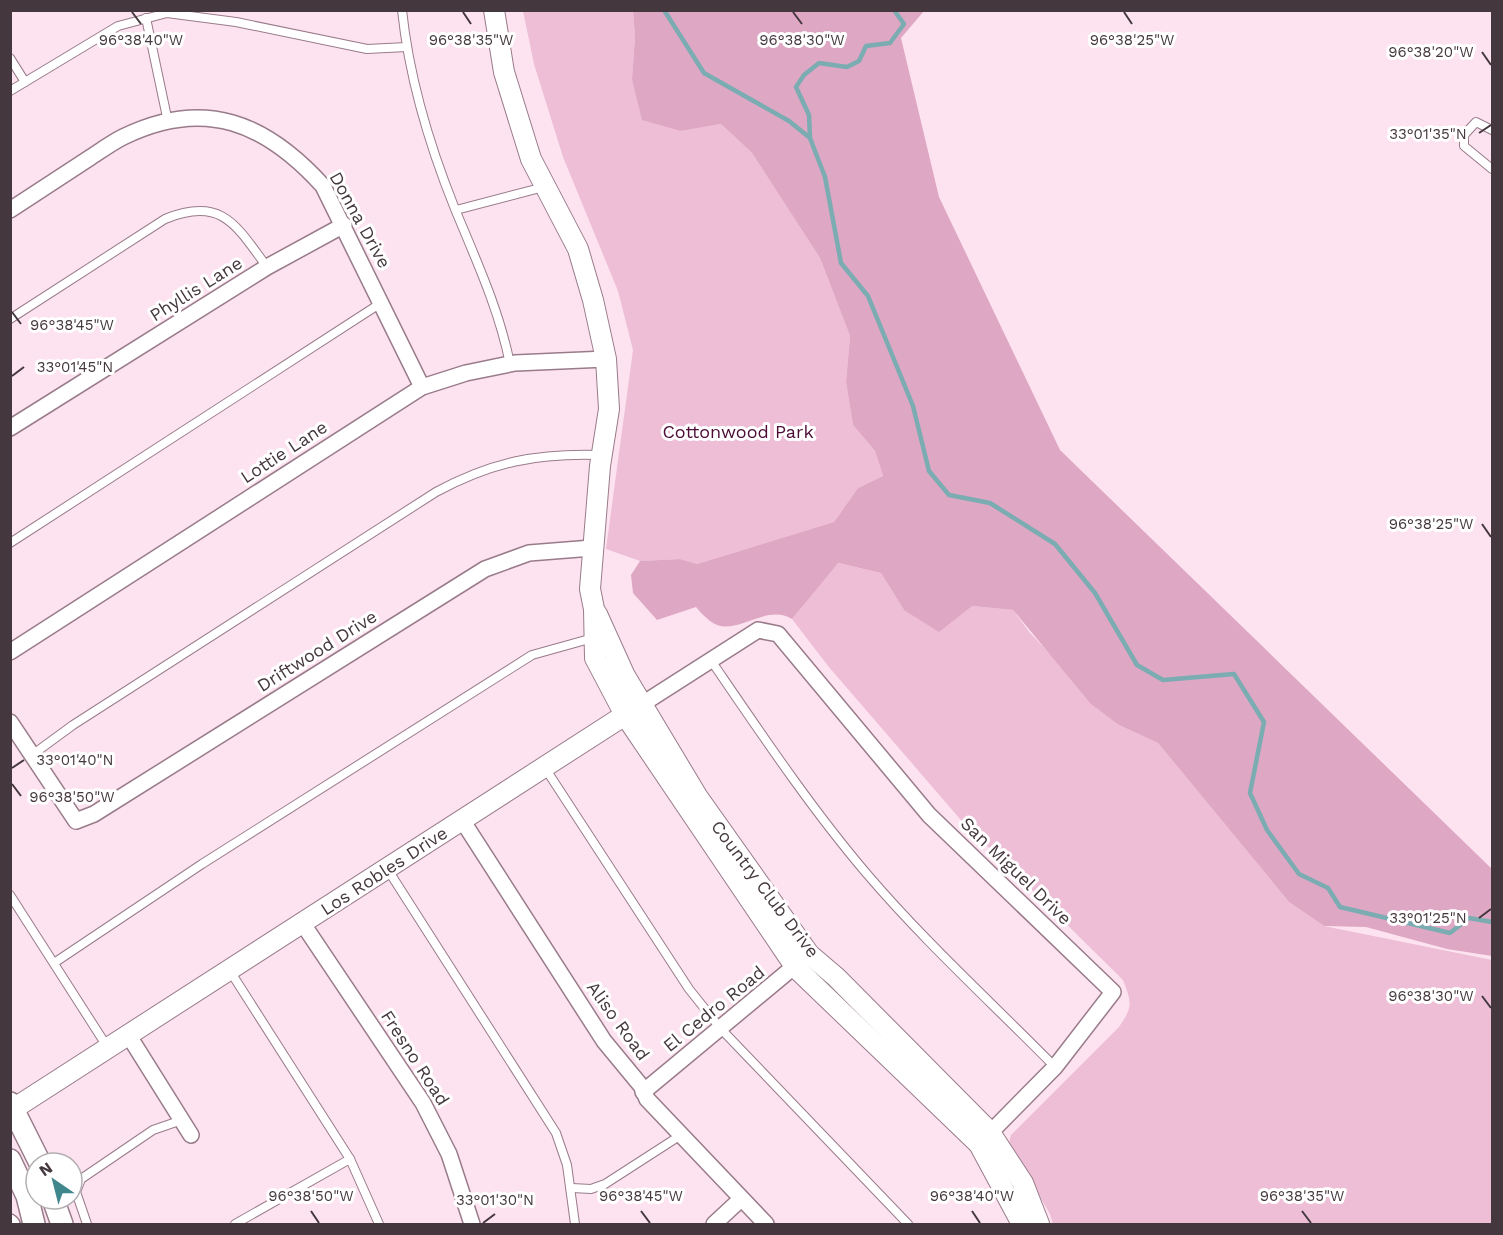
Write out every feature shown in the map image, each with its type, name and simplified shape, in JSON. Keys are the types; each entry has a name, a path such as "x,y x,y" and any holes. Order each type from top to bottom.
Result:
{"main road":[{"path":"12,1108 34,1151"},
{"path":"10,1160 27,1196 34,1224"}],"street":[{"name":"Country Club Drive","path":"495,10 504,72 531,159 578,249 594,300 606,359 609,408 592,548 590,589 594,609 595,658 624,715 802,961 984,1138 1023,1183 1039,1224"},
{"name":"Donna Drive","path":"10,210 122,137 182,119 217,119 246,126 276,142 301,162 323,186 422,387"},
{"name":"Phyllis Lane","path":"10,428 267,267 344,225"},
{"name":"Lottie Lane","path":"10,652 422,387 466,373 510,364 606,359"},
{"name":"Driftwood Drive","path":"32,755 76,820 104,807 485,569 529,553 592,548"},
{"name":"Country Club Drive","path":"594,609 625,676 697,796 802,961"},
{"name":"Los Robles Drive","path":"12,1108 109,1049 758,630"},
{"name":"San Miguel Drive","path":"758,630 778,634 929,816 1113,992 1109,1001 1055,1067 984,1138"},
{"path":"10,722 32,755"},
{"name":"Aliso Road","path":"462,820 604,1041 642,1087 643,1092 681,1135 766,1224"},
{"name":"Fresno Road","path":"303,924 423,1102 449,1154 472,1224"},
{"name":"El Cedro Road","path":"643,1092 802,961"},
{"path":"129,1036 191,1135"},
{"name":"Country Club Drive","path":"984,1138 1022,1224"},
{"path":"714,1224 741,1199"}],"lane":[{"path":"402,10 407,48 440,168 486,281 510,364"},
{"path":"10,91 118,26 167,13 194,15 367,49 407,48"},
{"path":"146,18 168,122"},
{"path":"10,58 25,82"},
{"path":"1492,130 1476,122 1464,135 1464,146 1492,169"},
{"path":"456,210 545,187"},
{"path":"10,320 165,219 186,211 212,212 225,218 239,230 267,267"},
{"path":"10,543 381,303"},
{"path":"32,755 120,694 436,492 464,477 522,458 570,454 602,455"},
{"path":"54,963 202,864 532,655 595,638"},
{"path":"710,659 863,870 941,954 1055,1067"},
{"path":"544,767 689,989 721,1029 908,1224"},
{"path":"387,869 556,1133 564,1151 572,1188 575,1224"},
{"path":"10,895 109,1049"},
{"path":"230,970 350,1159 379,1224"},
{"path":"87,1224 76,1192 81,1179 153,1130 182,1120"},
{"path":"572,1188 591,1189 605,1184 681,1135"},
{"path":"235,1224 350,1159"}],"green space":[{"name":"Cottonwood Park","path":"523,11 633,11 635,37 632,79 681,131 721,124 752,153 820,258 850,336 846,382 853,425 875,451 883,476 858,488 834,522 697,564 680,559 640,561 606,549 633,350 618,291 563,157 534,64"},
{"path":"837,563 881,573 904,610 972,606 1013,610 1030,633 1119,725 1158,743 1289,902 1324,926 1492,960 1492,1224 1053,1224 1050,1214 1009,1143 1011,1135 1119,1027 1129,1009 1128,995 1123,980 960,819 828,666 792,619"}],"shaded area":[{"path":"633,11 924,11 901,38 939,197 1060,450 1492,869 1492,956 1447,949 1366,927 1324,926 1289,902 1158,743 1119,725 1091,704 1013,610 972,606 939,632 904,610 881,573 838,563 792,619 782,615 771,615 739,624 719,626 710,621 696,607 657,620 633,593 631,575 640,561 680,559 697,564 834,522 858,488 883,476 875,451 853,425 846,382 850,336 820,258 752,153 721,124 681,131 642,120 632,79 635,37"}],"waterway":[{"path":"664,10 704,73 789,121 810,138 825,177 841,263 868,296 913,406 929,471 949,495 990,503 1055,544 1095,593 1137,665 1163,680 1234,674 1264,722 1250,793 1267,830 1299,874 1328,888 1340,907 1450,933 1469,918 1492,922"},
{"path":"810,138 809,115 796,87 804,75 819,63 847,67 859,61 866,46 890,43 904,24 894,10"}]}
